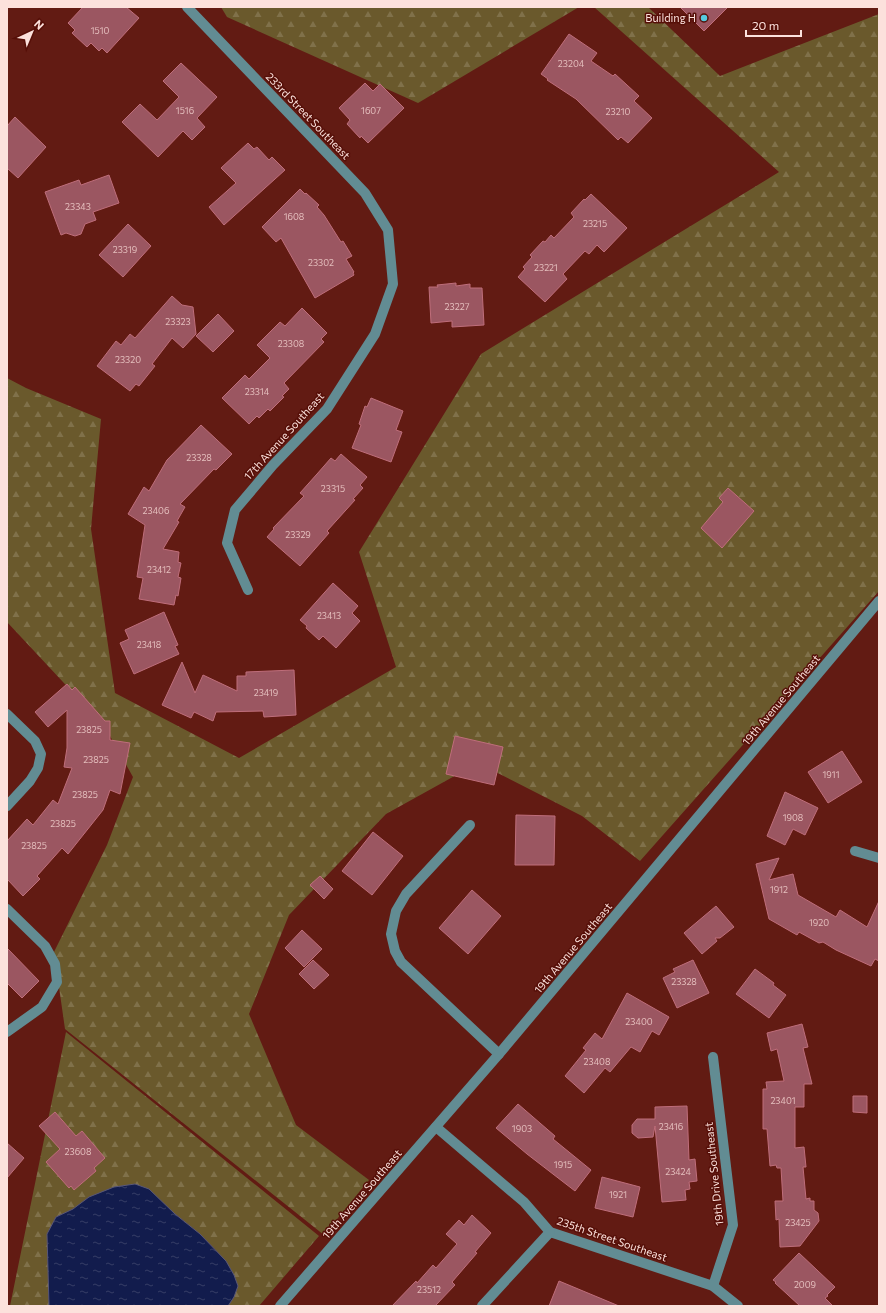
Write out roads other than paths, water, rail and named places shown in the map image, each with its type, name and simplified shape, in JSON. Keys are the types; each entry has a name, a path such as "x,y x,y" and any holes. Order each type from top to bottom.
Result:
{"street":[{"name":"233rd Street Southeast","path":"187,7 366,193 388,230 390,254"},
{"name":"17th Avenue Southeast","path":"248,590 227,543 235,510 274,465 327,409 375,334 393,284 390,254"},
{"name":"19th Avenue Southeast","path":"280,1306 499,1054 879,602"},
{"path":"7,714 35,741 41,754 38,768 30,781 7,806"},
{"path":"470,825 406,894 396,912 391,934 395,950 401,962 499,1054"},
{"path":"855,851 879,858"},
{"path":"7,909 45,946 55,964 56,982 42,1007 7,1032"},
{"name":"19th Drive Southeast","path":"713,1057 733,1225 713,1286"},
{"name":"235th Street Southeast","path":"436,1127 524,1202 550,1232 713,1286 738,1306"},
{"path":"482,1306 550,1232"}],"water":[{"path":"135,1184 149,1189 175,1214 200,1234 226,1261 238,1286 234,1297 228,1306 49,1306 47,1234 56,1217 73,1209 89,1197 114,1187"}],"place":[{"name":"Building H","path":"704,18"}]}
